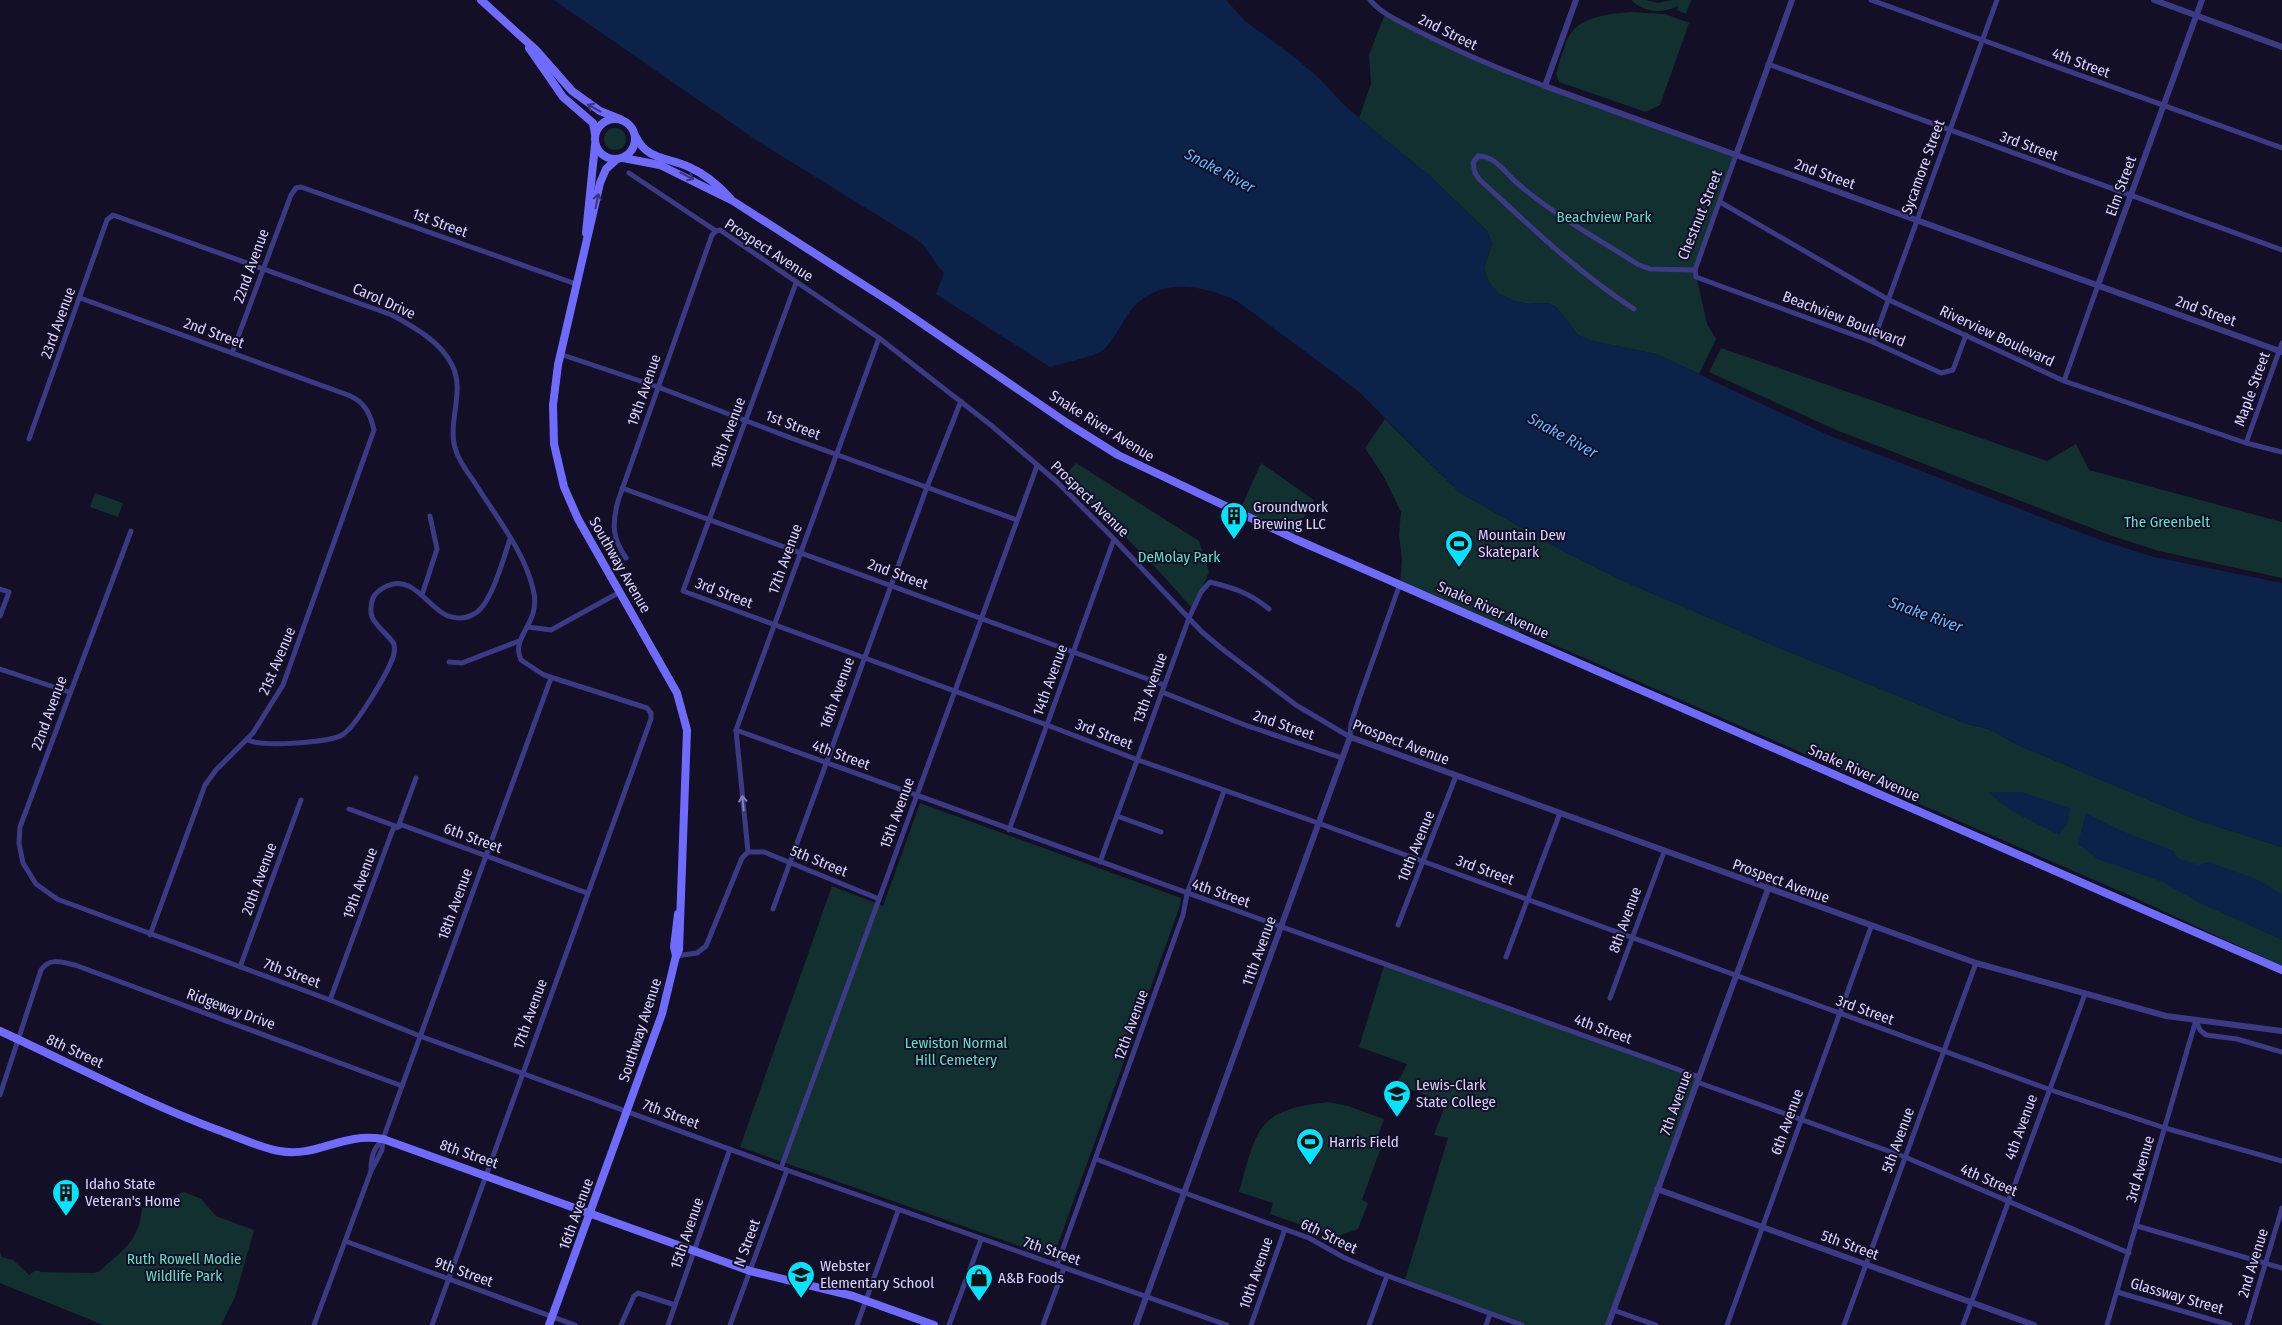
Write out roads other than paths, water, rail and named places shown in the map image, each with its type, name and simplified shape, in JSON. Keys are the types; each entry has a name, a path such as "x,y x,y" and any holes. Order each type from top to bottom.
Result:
{"main road":[{"path":"481,0 536,50 584,102 627,122 635,136 633,149 620,159 603,156 595,138 593,123 562,98 532,52 516,33"},
{"path":"595,138 604,122 620,119"},
{"name":"Snake River Avenue","path":"635,136 648,154 689,167 714,183 734,201"},
{"name":"Southway Avenue","path":"584,248 595,138"},
{"name":"Southway Avenue","path":"620,159 604,174 584,248 560,354 553,405 554,444 560,471 578,520 677,692 686,730 681,892 675,939 676,956 662,1014 628,1112"},
{"name":"Snake River Avenue","path":"620,159 660,165 734,201 896,305 1067,423 1118,455 1229,509 2282,970"},
{"name":"8th Street","path":"0,1031 163,1108 271,1149 299,1152 317,1149 353,1138 383,1139 486,1174 590,1214 750,1271 866,1300 934,1325"},
{"name":"16th Avenue","path":"551,1321 628,1112"}],"street":[{"name":"2nd Street","path":"1370,0 1385,14 1443,44 1508,73 2281,352"},
{"path":"1545,86 1576,0"},
{"name":"Chestnut Street","path":"1634,309 1597,284 1479,179 1475,173 1473,162 1478,156 1492,158 1538,201 1639,265 1650,269 1695,270 1792,0"},
{"name":"4th Street","path":"1871,0 2282,148"},
{"name":"Sycamore Street","path":"1873,342 1997,0"},
{"path":"2154,0 2282,47"},
{"name":"Elm Street","path":"2064,381 2202,0"},
{"name":"3rd Street","path":"1768,64 2282,250"},
{"name":"Prospect Avenue","path":"629,173 716,231 720,230 879,338 961,401 1056,481 1202,632 1246,669 1296,705 1350,738 1871,927 1976,963 2166,1016 2282,1031"},
{"name":"22nd Avenue","path":"232,353 291,195 296,188"},
{"name":"1st Street","path":"296,188 308,188 576,284"},
{"name":"Riverview Boulevard","path":"1720,202 1888,300 2064,381 2246,443 2282,452"},
{"name":"Carol Drive","path":"110,216 116,215 392,315 430,340 444,354 452,365 457,382 452,422 456,450 510,539 526,569 534,596 534,611 528,627 519,641"},
{"name":"23rd Avenue","path":"29,439 110,216"},
{"name":"19th Avenue","path":"626,558 619,547 613,529 622,488 712,235 716,231"},
{"name":"Beachview Boulevard","path":"1695,270 1696,277 1873,342 1941,373 1948,373 1953,370 1966,335"},
{"name":"18th Avenue","path":"683,591 796,282"},
{"name":"2nd Street","path":"80,298 340,392"},
{"name":"17th Avenue","path":"748,852 736,730 835,454 879,338"},
{"name":"Maple Street","path":"2246,443 2281,352 2282,344"},
{"name":"1st Street","path":"560,354 658,387 1017,520"},
{"name":"21st Avenue","path":"150,935 205,785 216,770 248,740 274,703 291,666 374,435 369,413 363,403 340,392"},
{"name":"16th Avenue","path":"773,909 927,487 961,401"},
{"name":"15th Avenue","path":"784,1169 879,899 1037,466"},
{"name":"2nd Street","path":"622,488 1164,685"},
{"path":"422,595 437,549 430,516"},
{"name":"22nd Avenue","path":"53,897 42,890 30,876 22,858 19,835 69,692 131,531"},
{"path":"248,740 255,744 274,744 334,738 348,731 388,669 394,655 394,644 372,618 373,598 384,587 397,583 422,595 434,607 446,615 458,618 476,614 488,598 510,539"},
{"name":"14th Avenue","path":"1010,830 1114,539"},
{"name":"13th Avenue","path":"1100,862 1189,618 1201,592 1210,582 1239,589 1257,598 1269,608"},
{"name":"11th Avenue","path":"1136,1325 1350,738 1351,724 1358,702 1400,584"},
{"path":"0,589 9,592 0,616"},
{"name":"3rd Street","path":"683,591 1138,760 1528,899 2048,1090 2165,1128 2282,1161"},
{"path":"528,627 551,630 620,592"},
{"path":"449,662 462,663 519,641 518,649 521,660 536,672 551,678"},
{"path":"0,669 69,692"},
{"name":"18th Avenue","path":"314,1325 371,1170 371,1158 374,1148 383,1139 551,678"},
{"name":"17th Avenue","path":"432,1325 651,719 651,713 647,708 551,678"},
{"name":"2nd Street","path":"1162,692 1245,725 1342,758"},
{"name":"4th Street","path":"736,730 1187,894 1282,926 1802,1118 1905,1157 2129,1253"},
{"name":"10th Avenue","path":"1398,925 1456,776"},
{"name":"19th Avenue","path":"330,1000 392,829 398,827 416,778"},
{"name":"12th Avenue","path":"1057,1266 1186,907 1187,894 1224,791"},
{"name":"20th Avenue","path":"240,967 301,800"},
{"name":"6th Street","path":"349,810 398,827 402,825 587,893"},
{"path":"1506,957 1560,813"},
{"path":"1117,816 1161,832"},
{"path":"676,956 697,953 706,946 742,858 748,852"},
{"name":"5th Street","path":"748,852 764,852 879,899"},
{"name":"8th Avenue","path":"1610,998 1664,852"},
{"name":"7th Avenue","path":"1608,1325 1768,889"},
{"name":"7th Street","path":"53,897 522,1074 980,1240 1227,1325"},
{"name":"6th Avenue","path":"1727,1325 1871,927"},
{"name":"Ridgeway Drive","path":"18,1040 41,970 51,961 75,965 402,1086"},
{"name":"5th Avenue","path":"1844,1325 1976,963"},
{"name":"4th Avenue","path":"1963,1325 2048,1090 2085,994"},
{"path":"2196,1020 2200,1030 2206,1035 2237,1038 2282,1052"},
{"name":"3rd Avenue","path":"2108,1325 2196,1020"},
{"path":"0,1095 18,1040"},
{"name":"15th Avenue","path":"668,1325 730,1149"},
{"name":"6th Street","path":"1096,1159 1309,1238 1343,1257 1387,1276 1522,1325"},
{"name":"N Street","path":"730,1325 784,1169"},
{"name":"5th Street","path":"1657,1189 2034,1325"},
{"name":"2nd Avenue","path":"2247,1325 2282,1208"},
{"path":"857,1325 898,1210"},
{"path":"2137,1226 2282,1268"},
{"name":"10th Avenue","path":"1251,1325 1285,1229"},
{"path":"949,1325 980,1240"},
{"name":"9th Street","path":"345,1241 448,1279 551,1321 575,1325"},
{"path":"1043,1325 1064,1268"},
{"path":"1369,1325 1387,1276"},
{"name":"Glassway Street","path":"2117,1292 2230,1325"},
{"path":"621,1325 634,1296 638,1293 675,1305"},
{"path":"1613,1310 1656,1325"},
{"path":"1486,1325 1490,1314"}],"water":[{"name":"Snake River","path":"554,0 1226,0 1245,21 1293,56 1319,78 1344,105 1432,178 1487,231 1492,244 1484,267 1489,282 1498,293 1514,301 1529,304 1548,303 1556,307 1578,335 1593,341 1656,354 1828,435 2103,541 2154,557 2282,583 2282,847 2197,820 2018,745 1989,729 1967,724 1775,646 1619,579 1565,552 1459,492 1358,391 1237,301 1224,295 1196,288 1182,287 1168,288 1155,292 1142,299 1131,310 1114,337 1102,351 1050,367 936,294 944,273 919,241 756,140"},
{"path":"1988,792 2021,792 2070,808 2068,823 2059,835 2008,809"},
{"path":"2086,813 2122,831 2174,851 2177,858 2198,865 2209,862 2256,879 2282,894 2282,940 2200,903 2163,882 2098,859 2078,844"}],"place":[{"name":"Groundwork Brewing LLC","path":"1234,540"},
{"name":"Mountain Dew Skatepark","path":"1459,568"},
{"name":"Lewis-Clark State College","path":"1397,1118"},
{"name":"Harris Field","path":"1310,1166"},
{"name":"Idaho State Veteran's Home","path":"66,1217"},
{"name":"Webster Elementary School","path":"801,1299"},
{"name":"A&B Foods","path":"979,1302"}],"park label":[{"name":"Beachview Park","path":"1604,217"},
{"name":"The Greenbelt","path":"2167,522"},
{"name":"DeMolay Park","path":"1179,557"},
{"name":"Lewiston Normal Hill Cemetery","path":"956,1052"},
{"name":"Ruth Rowell Modie Wildlife Park","path":"184,1268"}]}
